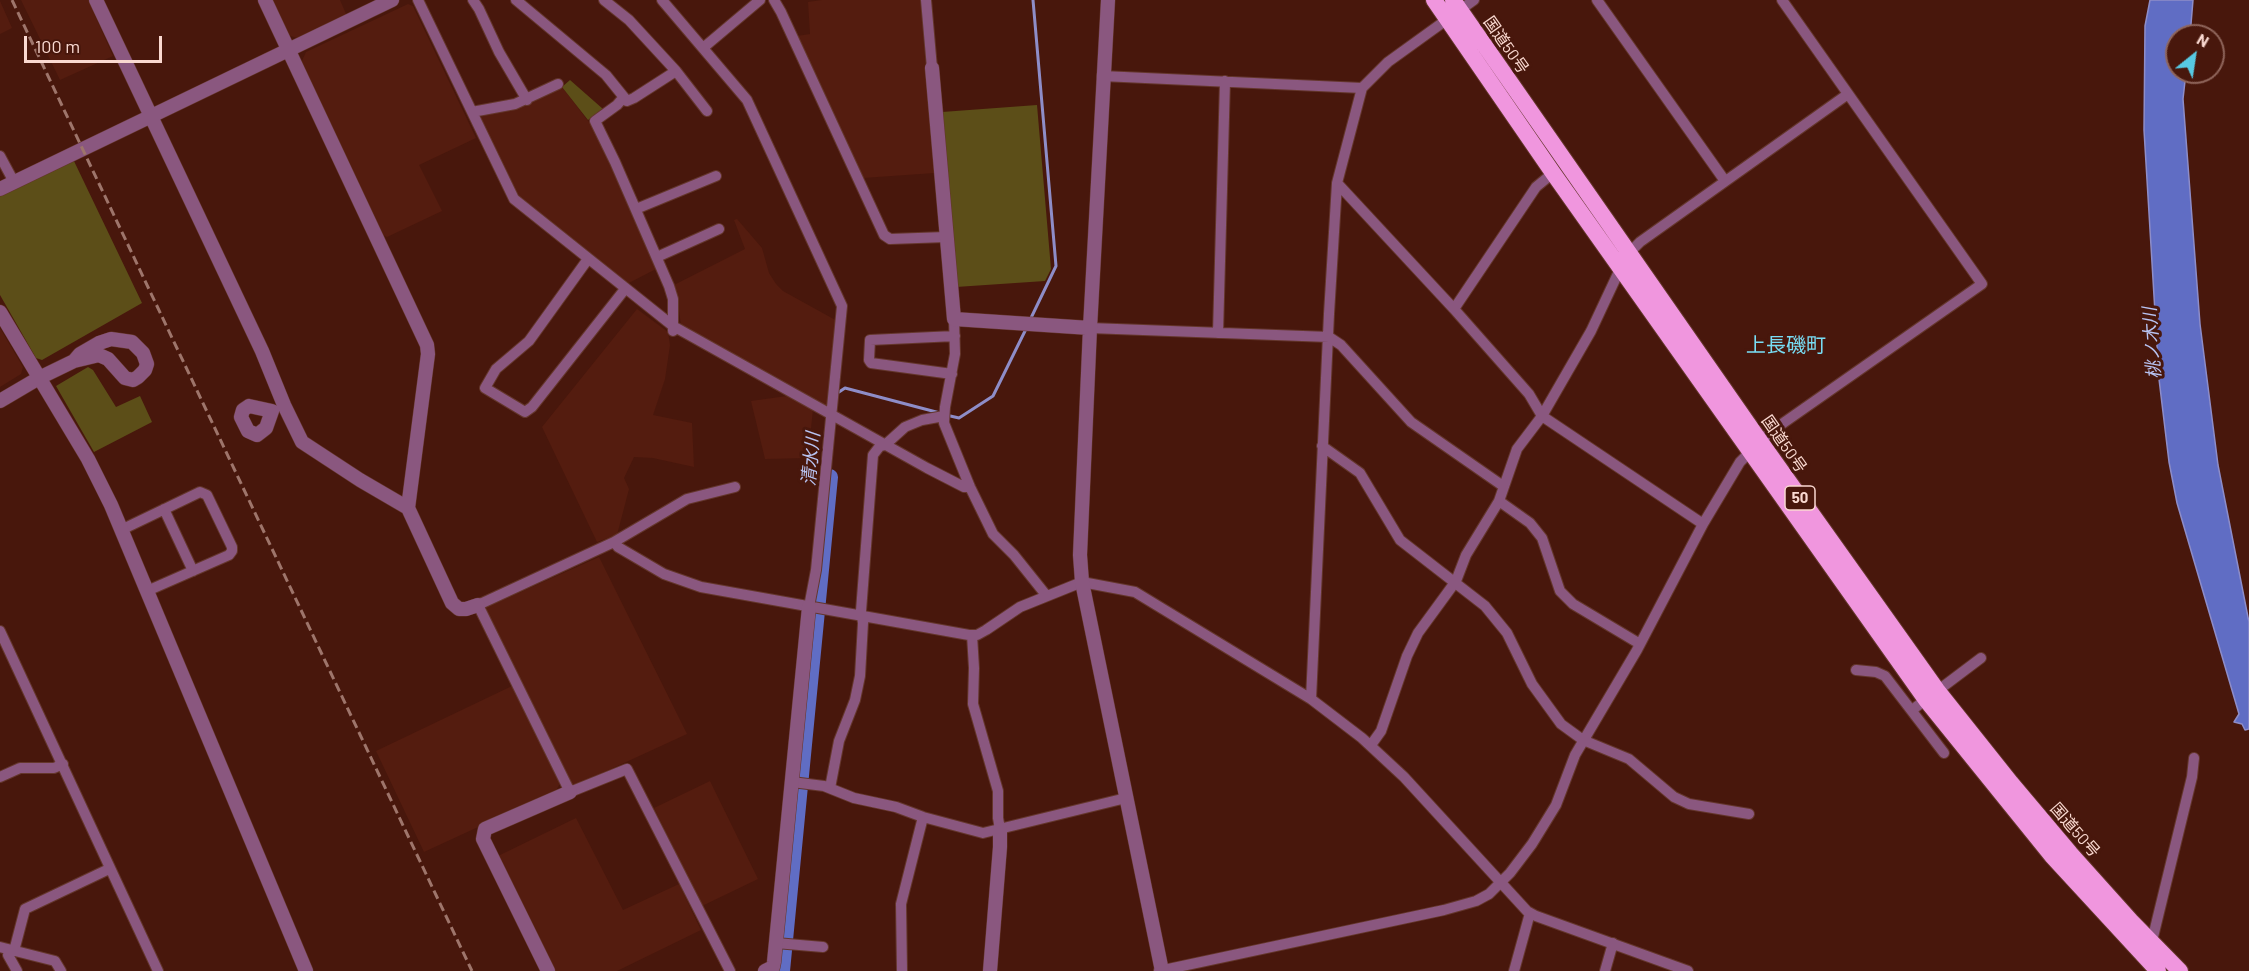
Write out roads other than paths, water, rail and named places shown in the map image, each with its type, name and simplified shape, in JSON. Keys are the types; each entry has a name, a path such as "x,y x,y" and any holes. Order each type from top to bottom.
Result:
{"highway":[{"name":"国道50号","path":"1434,0 1453,9 1630,252 1755,446 1925,700 2052,856 2152,968"},
{"name":"国道50号","path":"1453,9 1553,173 1755,446"},
{"name":"国道50号","path":"1925,700 2011,783 2063,845 2180,971"}],"street":[{"path":"96,0 262,351 278,408 302,442 408,508"},
{"path":"265,0 427,345 428,354 408,508 452,603 459,609 478,605 615,542 687,499 735,487"},
{"path":"0,189 392,0"},
{"path":"418,0 511,195 673,329 885,445 955,482 970,487"},
{"path":"473,0 480,9 499,52 527,100"},
{"path":"516,0 606,75 627,101 676,71"},
{"path":"604,0 629,20 676,71 707,111"},
{"path":"662,0 747,100 840,301 842,310 834,416 816,570 781,943 774,965 765,971"},
{"path":"703,48 760,0"},
{"path":"774,0 884,235 890,239 946,237"},
{"path":"926,0 955,336 955,354 944,416 950,439 993,534 1014,555 1046,595"},
{"path":"1108,0 1080,555 1082,582 1161,971 1465,904 1482,898 1500,883 1532,844 1556,805 1583,740 1640,644 1703,524 1740,462 1755,446 1982,284 1782,0"},
{"path":"1311,699 1337,183 1362,88 1388,62 1453,9 1474,0"},
{"path":"1597,0 1725,181"},
{"path":"1103,76 1362,88"},
{"path":"1218,333 1225,81"},
{"path":"472,112 527,100 558,84"},
{"path":"1371,745 1381,731 1407,656 1418,633 1456,581 1466,555 1499,501 1517,449 1542,416 1591,332 1630,252 1640,242 1848,94"},
{"path":"623,98 595,121 636,209 673,299 673,329"},
{"path":"0,156 14,182"},
{"path":"1454,309 1536,187 1553,173"},
{"path":"636,209 716,176"},
{"path":"1337,183 1529,394 1542,416 1703,524"},
{"path":"657,257 719,229"},
{"path":"588,259 530,341 496,369 485,388 525,412 532,407 626,289"},
{"path":"0,312 88,459 121,530 306,971"},
{"path":"954,319 1090,328 1329,337 1341,345 1411,422 1503,486"},
{"path":"952,374 871,363 869,360 870,340 955,336"},
{"path":"0,401 39,378 74,361 95,354 104,356 122,376 129,380 142,374 147,364 146,357 140,349 132,342 122,339 99,343 80,354 74,361"},
{"path":"830,788 838,741 858,690 872,463 877,450 899,432 914,423 944,416"},
{"path":"1322,446 1360,473 1400,540 1456,581 1485,606 1507,633 1532,684 1561,724 1583,740 1629,759 1674,796 1689,804 1749,814"},
{"path":"121,530 198,492 206,494 232,547 231,553 147,591"},
{"path":"1499,501 1530,523 1542,538 1560,591 1573,604 1640,644"},
{"path":"164,509 194,570"},
{"path":"615,542 618,547 652,568 690,584 972,635 986,630 1016,610 1046,595 1082,582 1135,592 1311,699 1371,745 1404,777 1530,913 1688,971"},
{"path":"478,605 570,792"},
{"path":"0,631 158,971"},
{"path":"972,635 973,704 998,791 1000,829 990,971"},
{"path":"1925,700 1981,658"},
{"path":"1856,670 1876,672 1925,700 1944,753"},
{"path":"2152,968 2152,942 2192,777 2194,758"},
{"path":"0,777 20,768 54,768 63,764"},
{"path":"548,971 483,839 485,829 627,769 730,971"},
{"path":"797,782 830,788 854,798 896,807 923,817 983,832 1126,798"},
{"path":"902,971 901,904 923,817"},
{"path":"17,971 8,955 8,949 26,909 109,869"},
{"path":"1514,971 1530,913"},
{"path":"781,943 823,947"},
{"path":"1605,971 1613,943"},
{"path":"8,949 55,961 61,971"}],"water":[{"path":"2150,0 2193,0 2191,24 2165,24 2165,84 2185,84 2183,99 2200,324 2218,465 2249,622 2249,729 2245,730 2242,724 2234,722 2239,714 2177,503 2169,462 2159,379 2144,130 2145,26"}],"waterway":[{"path":"1030,320 1056,266 1033,0"},
{"path":"946,415 959,418 993,396 1026,329"},
{"path":"839,392 845,388 940,413"},
{"name":"清水川","path":"782,971 830,477"}],"railway":[{"path":"12,0 472,971"}],"district":[{"name":"上長磯町","path":"1786,345"}],"water label":[{"name":"桃ノ木川","path":"2152,343"}]}
